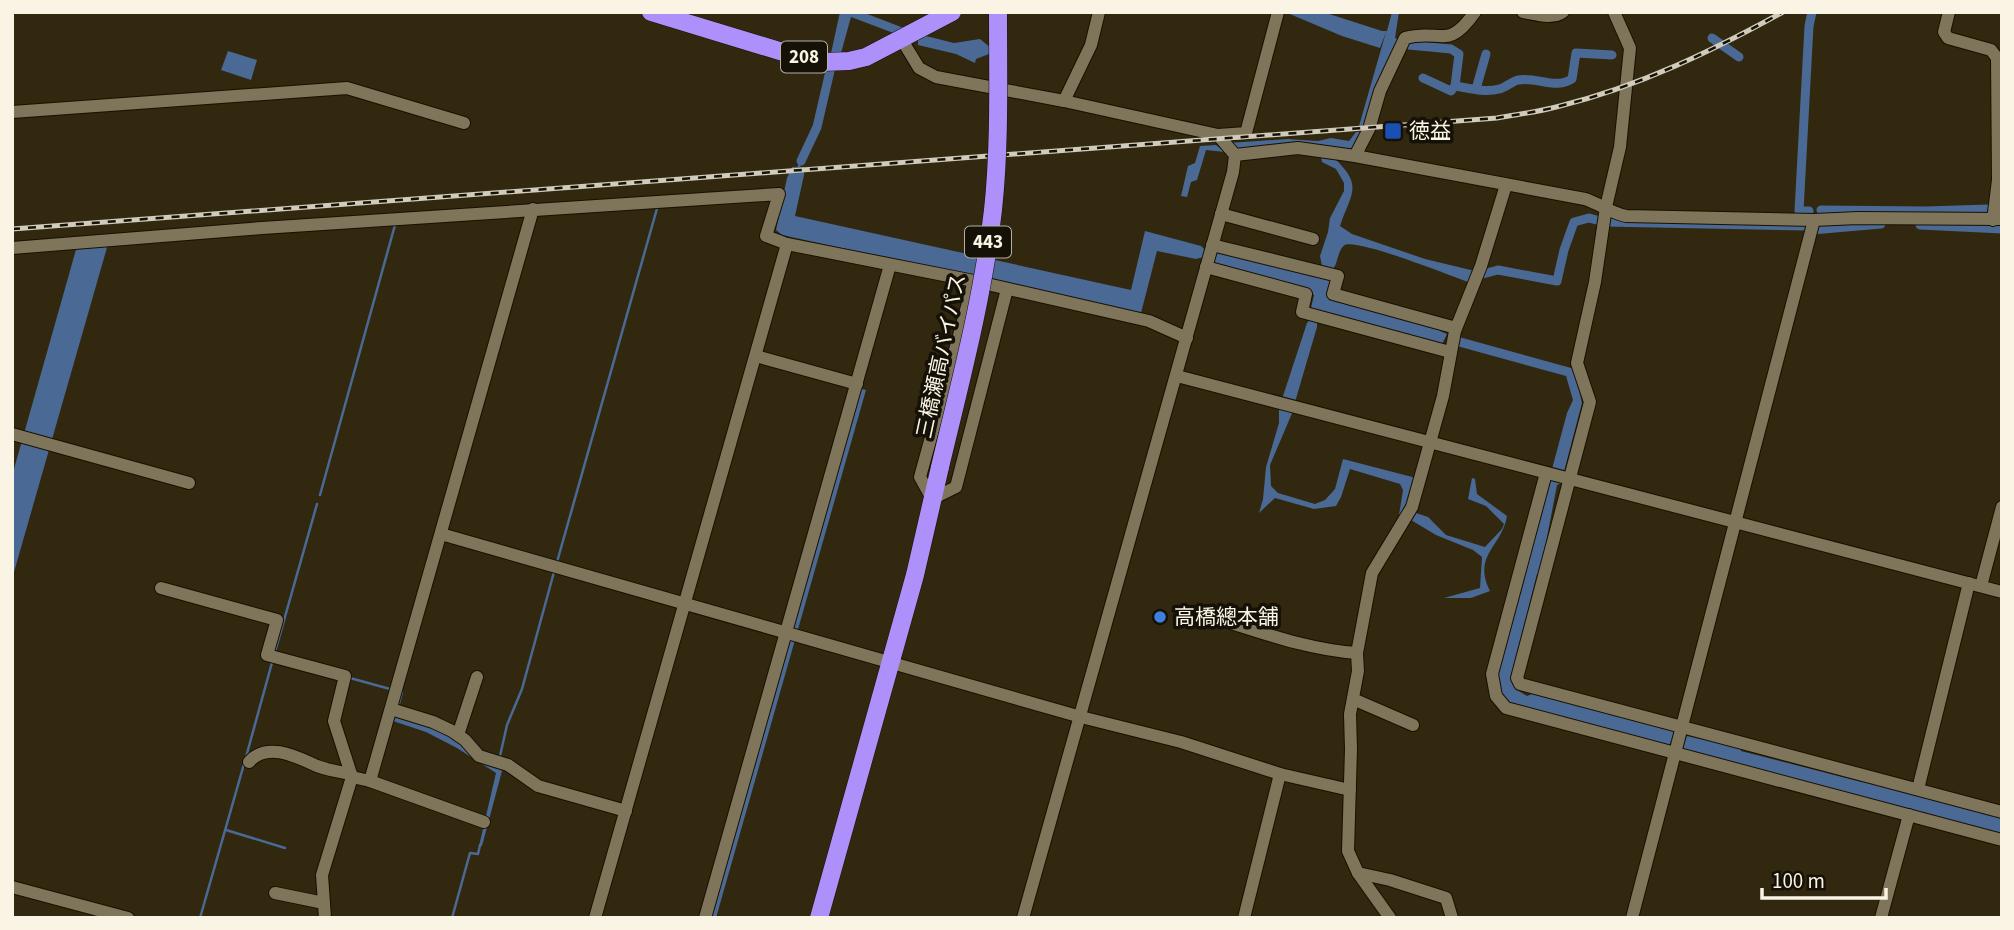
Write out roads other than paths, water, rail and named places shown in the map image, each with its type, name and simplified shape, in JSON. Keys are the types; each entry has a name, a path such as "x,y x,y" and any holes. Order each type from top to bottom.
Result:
{"highway":[{"name":"208","path":"651,12 822,62 866,57 952,12"},
{"name":"三橋瀬高バイパス","path":"819,918 932,499 981,286 993,210 998,125 998,12"},
{"name":"三橋瀬高バイパス","path":"810,918 887,660"}],"street":[{"path":"1064,101 1091,46 1099,12"},
{"path":"902,40 919,68 936,77 1064,101 1218,135 1246,133 1278,12"},
{"path":"1355,156 1370,129 1380,91 1405,38 1413,35 1452,36 1465,26 1475,12"},
{"path":"1523,12 1558,16 1563,12"},
{"path":"1614,12 1630,48 1620,147 1606,206 1595,282 1577,363 1590,402 1517,678 1520,684 2002,812"},
{"path":"1235,155 1298,148 1355,156 1585,199 1606,206 1612,213 1626,216 1997,219 1997,58 1991,50 1948,38 1944,32 1949,12"},
{"path":"12,112 347,88 464,123"},
{"path":"1023,918 1233,172 1235,155 1218,135"},
{"path":"1390,918 1358,873 1348,851 1350,714 1358,671 1357,653 1372,573 1406,520 1443,396 1456,328 1481,266 1506,185"},
{"path":"12,247 779,194 766,236 787,244 974,281 1149,321 1187,338"},
{"path":"370,781 533,209"},
{"path":"1221,214 1313,239"},
{"path":"1632,918 1814,219"},
{"path":"595,918 787,244"},
{"path":"1212,245 1338,276 1334,294 1456,328"},
{"path":"1207,264 1306,294 1302,312 1450,351"},
{"path":"705,918 890,265"},
{"path":"974,281 920,477 932,499 956,487 1007,289"},
{"path":"755,356 857,384"},
{"path":"1177,376 2002,592"},
{"path":"18,435 188,483"},
{"path":"1546,473 1492,674 1496,696 1506,708 2002,840"},
{"path":"1918,789 1975,585 2002,507"},
{"path":"440,534 1081,717 1181,742 1280,774 1350,790"},
{"path":"161,588 277,620 267,655 345,676 334,721 351,776 322,875 325,918"},
{"path":"1231,623 1297,643 1357,653"},
{"path":"458,735 477,677"},
{"path":"1353,699 1413,725"},
{"path":"391,709 433,722 458,735 479,756 508,765 538,786 626,811"},
{"path":"249,762 255,755 271,751 302,757 318,766 370,781 484,822"},
{"path":"1244,918 1280,774"},
{"path":"1881,918 1909,815"},
{"path":"1358,873 1446,898 1452,918"},
{"path":"12,887 128,918"},
{"path":"275,893 324,903"}],"water":[{"path":"840,12 862,12 922,35 954,43 980,39 991,48 989,54 976,59 975,63 956,54 918,45 918,38 896,34 851,17 841,53 831,53"},
{"path":"1285,12 1323,12 1387,31 1392,12 1399,12 1395,38 1401,40 1364,126 1359,126 1386,32 1380,48 1342,36"},
{"path":"228,51 257,60 251,80 221,70"},
{"path":"1356,132 1363,132 1353,151 1300,145 1234,149 1229,143 1288,139 1318,141 1331,138 1349,141"},
{"path":"1216,145 1225,152 1206,150 1197,180 1191,182 1187,197 1181,196 1188,166 1195,163 1200,146"},
{"path":"1321,157 1334,158 1352,183 1351,197 1340,226 1352,234 1425,259 1475,271 1468,282 1385,252 1353,245 1343,247 1333,269 1322,266 1320,256 1330,218 1344,191 1344,183 1336,169 1322,162"},
{"path":"792,167 804,167 795,216 1131,290 1145,231 1201,246 1210,252 1221,251 1332,281 1328,298 1441,328 1440,331 1447,334 1442,344 1326,314 1311,308 1314,295 1310,291 1219,266 1206,258 1196,259 1157,251 1141,313 782,235 776,230 787,178"},
{"path":"108,244 12,579 12,476 77,246"},
{"path":"1311,318 1317,319 1317,327 1295,402 1282,399 1307,323"},
{"path":"1459,337 1571,368 1575,371 1582,403 1561,483 1557,485 1540,574 1537,574 1512,673 1517,690 1527,696 1532,694 1674,731 1673,737 1685,741 1687,736 1741,748 1741,751 2002,817 2002,836 1683,750 1684,744 1671,741 1669,746 1507,701 1500,689 1498,670 1567,413 1573,400 1566,376 1457,346"},
{"path":"858,388 866,390 716,918 709,918"},
{"path":"1279,408 1293,411 1270,465 1271,486 1278,493 1315,504 1325,500 1335,489 1343,459 1416,478 1404,520 1399,515 1403,490 1400,484 1350,469 1336,506 1314,509 1275,498 1259,513 1266,467 1279,423"},
{"path":"1472,478 1475,479 1477,494 1507,516 1504,527 1484,568 1490,591 1471,598 1444,598 1480,588 1482,557 1411,520 1413,512 1428,517 1446,535 1485,547 1504,524 1486,506 1468,499"},
{"path":"394,714 434,726 501,767 482,846 479,846 496,773 426,732 393,721"}],"waterway":[{"path":"1809,211 1799,211 1812,12"},
{"path":"1712,38 1739,57"},
{"path":"1409,45 1451,49 1459,54 1455,86"},
{"path":"1423,78 1451,91 1455,86 1494,90 1525,79 1559,83 1572,79 1576,53 1612,55"},
{"path":"1476,89 1486,54"},
{"path":"801,161 817,127 830,71"},
{"path":"798,169 801,161"},
{"path":"557,562 658,205"},
{"path":"1821,210 1989,209"},
{"path":"1475,276 1498,270 1557,281 1574,222 1589,218 1604,222 1806,226 1812,230 1881,224"},
{"path":"320,495 395,225"},
{"path":"1920,225 2002,229"},
{"path":"275,652 317,504"},
{"path":"500,756 507,725 522,689 554,572"},
{"path":"246,757 273,659"},
{"path":"350,678 390,689"},
{"path":"398,707 400,692"},
{"path":"200,918 244,764"},
{"path":"226,830 285,848"},
{"path":"452,918 470,853 478,854 480,845"}],"railway":[{"path":"12,229 1497,118 1590,98 1647,78 1702,54 1783,12"}],"place":[{"name":"徳益","path":"1393,131"},
{"name":"高橋總本舗","path":"1160,617"}]}
